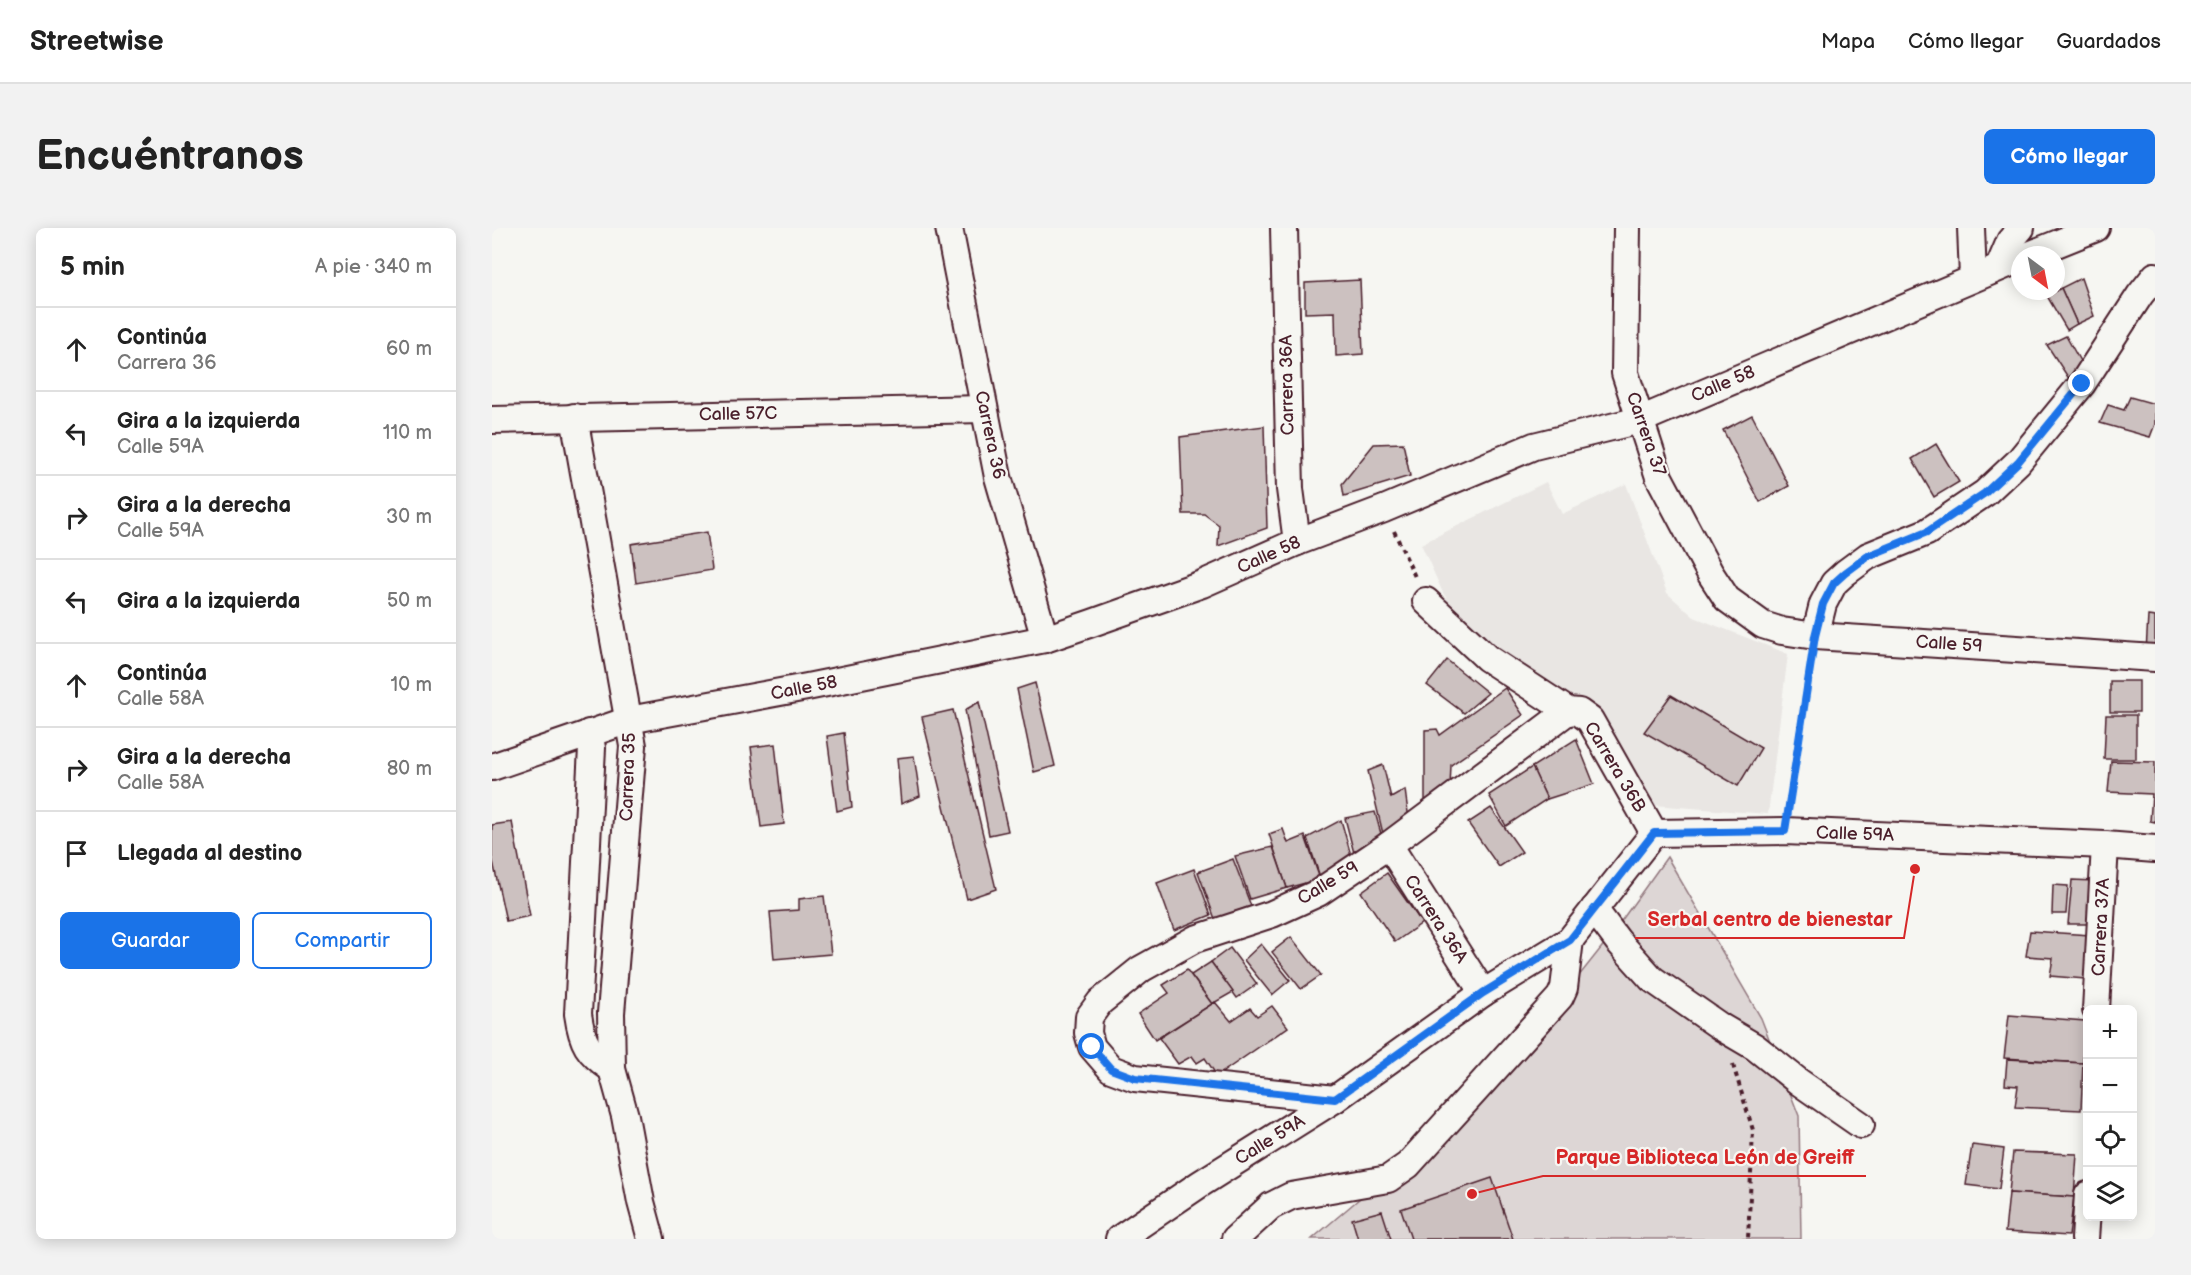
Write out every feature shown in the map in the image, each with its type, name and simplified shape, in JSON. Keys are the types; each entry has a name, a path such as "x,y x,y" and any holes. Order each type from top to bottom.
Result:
{"street":[{"name":"Carrera 36","path":"949,228 998,477 1045,639"},
{"name":"Carrera 36A","path":"1284,228 1290,489 1297,542"},
{"name":"Carrera 37","path":"1627,228 1625,373 1659,477 1710,573 1727,598 1747,614"},
{"path":"1971,228 1973,278"},
{"path":"2009,263 2010,241 2021,228"},
{"path":"2051,246 2096,228"},
{"name":"Calle 58","path":"492,767 629,720 1045,639 1202,584 1297,542 1384,509 1534,446 1640,420 2009,263"},
{"path":"1815,636 1823,604 1834,583 1845,573 1868,556 1927,532 1985,493 2018,462 2082,384 2155,276"},
{"name":"Calle 57C","path":"492,420 984,409"},
{"name":"Carrera 35","path":"574,417 633,746 611,1013 612,1070 625,1116 640,1202 651,1239"},
{"name":"Carrera 36B","path":"1426,601 1487,657 1568,711 1579,712 1590,720 1654,833"},
{"name":"Calle 59","path":"1747,614 1763,625 1782,631 1815,636 2155,657"},
{"name":"Calle 59","path":"1335,1099 1135,1078 1111,1069 1092,1047 1088,1033 1089,1017 1100,1002 1142,969 1195,939 1272,914 1318,893 1389,845 1568,711"},
{"name":"Carrera 35","path":"589,733 592,748 578,1014 580,1033 587,1049 612,1070"},
{"name":"Calle 59A","path":"1119,1239 1200,1184 1335,1099 1483,993 1570,940 1654,833 1785,831 2155,849"},
{"name":"Carrera 36A","path":"1389,845 1483,993"},
{"name":"Carrera 37A","path":"2097,1005 2104,845"},
{"path":"1594,909 1618,941 1652,979 1721,1027 1755,1047 1807,1088 1861,1125"},
{"path":"1235,1239 1271,1206 1291,1196 1388,1179 1408,1165 1560,997 1564,988 1570,940"},
{"path":"2085,1239 2086,1221"}],"path":[{"path":"1384,509 1426,601"},
{"path":"1785,831 1815,636"},
{"path":"1721,1027 1753,1130 1748,1239"}],"shaded area":[{"path":"1546,482 1562,514 1626,484 1667,593 1694,617 1788,654 1768,814 1640,804 1554,684 1499,654 1465,626 1443,593 1421,544"},
{"path":"1667,857 1761,1018 1799,1116 1801,1239 1312,1239 1393,1170 1544,1020 1609,938"}],"building":[{"path":"2081,278 2094,316 2077,324 2065,297 2065,286"},
{"path":"1360,280 1363,354 1336,356 1335,312 1305,313 1305,283"},
{"path":"2065,297 2077,324 2067,330 2049,300 2065,300"},
{"path":"2066,336 2086,372 2075,388 2047,345"},
{"path":"2130,397 2155,404 2155,424 2150,437 2100,423 2108,405 2124,410"},
{"path":"1752,415 1789,486 1760,502 1723,430"},
{"path":"1264,426 1267,528 1218,546 1219,525 1204,514 1183,514 1180,437"},
{"path":"1403,443 1410,476 1344,496 1342,484 1374,444"},
{"path":"1936,444 1959,482 1934,497 1912,459"},
{"path":"707,532 712,570 636,583 631,544"},
{"path":"2148,616 2155,617 2155,653 2146,652"},
{"path":"1447,660 1488,693 1464,713 1427,685"},
{"path":"2110,681 2139,681 2139,712 2110,712"},
{"path":"1035,683 1055,766 1034,772 1017,689"},
{"path":"1505,688 1523,715 1451,765 1450,787 1425,809 1425,730 1437,729 1440,735"},
{"path":"1671,695 1761,748 1738,786 1644,732"},
{"path":"979,702 1008,831 989,835 965,710"},
{"path":"953,710 996,889 967,899 922,717"},
{"path":"2106,715 2136,715 2136,759 2104,759"},
{"path":"844,733 852,807 837,811 827,736"},
{"path":"1576,739 1594,784 1547,799 1532,767"},
{"path":"775,744 784,824 761,827 751,747"},
{"path":"914,756 920,796 901,804 897,758"},
{"path":"2111,761 2155,762 2155,822 2150,821 2152,794 2108,792"},
{"path":"1383,765 1391,798 1405,790 1409,820 1384,838 1368,771"},
{"path":"1532,767 1547,799 1506,826 1489,795"},
{"path":"1491,808 1522,852 1499,867 1468,823"},
{"path":"1375,812 1383,841 1356,861 1345,818"},
{"path":"1341,820 1354,866 1323,886 1307,838"},
{"path":"512,822 530,916 506,921 492,857 492,825"},
{"path":"1283,829 1288,843 1305,836 1320,879 1287,888 1269,834"},
{"path":"1273,847 1287,888 1250,899 1235,856"},
{"path":"1233,859 1251,906 1215,919 1198,872"},
{"path":"1194,869 1211,915 1174,930 1157,883"},
{"path":"1387,873 1422,923 1395,942 1361,892"},
{"path":"2072,880 2095,881 2092,924 2068,924"},
{"path":"2053,885 2068,886 2066,914 2052,914"},
{"path":"824,896 831,954 774,959 770,912 799,910 799,899"},
{"path":"2030,931 2090,935 2085,979 2050,976 2053,958 2026,956"},
{"path":"1291,937 1321,975 1301,989 1272,952"},
{"path":"1261,944 1290,980 1272,995 1244,960"},
{"path":"1230,948 1257,984 1237,998 1211,962"},
{"path":"1211,962 1233,992 1212,1004 1191,975"},
{"path":"1187,970 1212,1004 1155,1040 1138,1014 1169,993 1163,985"},
{"path":"1215,1002 1231,1021 1250,1008 1257,1016 1272,1006 1288,1027 1217,1076 1205,1058 1197,1063 1192,1056 1178,1064 1159,1038"},
{"path":"2009,1015 2083,1021 2083,1063 2004,1058"},
{"path":"2007,1059 2083,1063 2081,1110 2015,1107 2018,1086 2005,1085"},
{"path":"1972,1145 2004,1149 1999,1189 1966,1185"},
{"path":"2013,1152 2077,1154 2074,1197 2009,1193"},
{"path":"1492,1178 1513,1239 1411,1239 1401,1209"},
{"path":"2009,1193 2074,1197 2069,1236 2005,1232"},
{"path":"1382,1211 1391,1239 1358,1239 1352,1219"}],"place":[{"name":"Serbal centro de bienestar","path":"1915,869"},
{"name":"Parque Biblioteca León de Greiff","path":"1472,1194"}],"route":[{"path":"1092,1047 1111,1069 1135,1078 1335,1099 1483,993 1570,940 1654,833 1785,831 1815,636 1823,604 1834,583 1868,556 1927,532 1985,493 2018,462 2082,384"}]}
